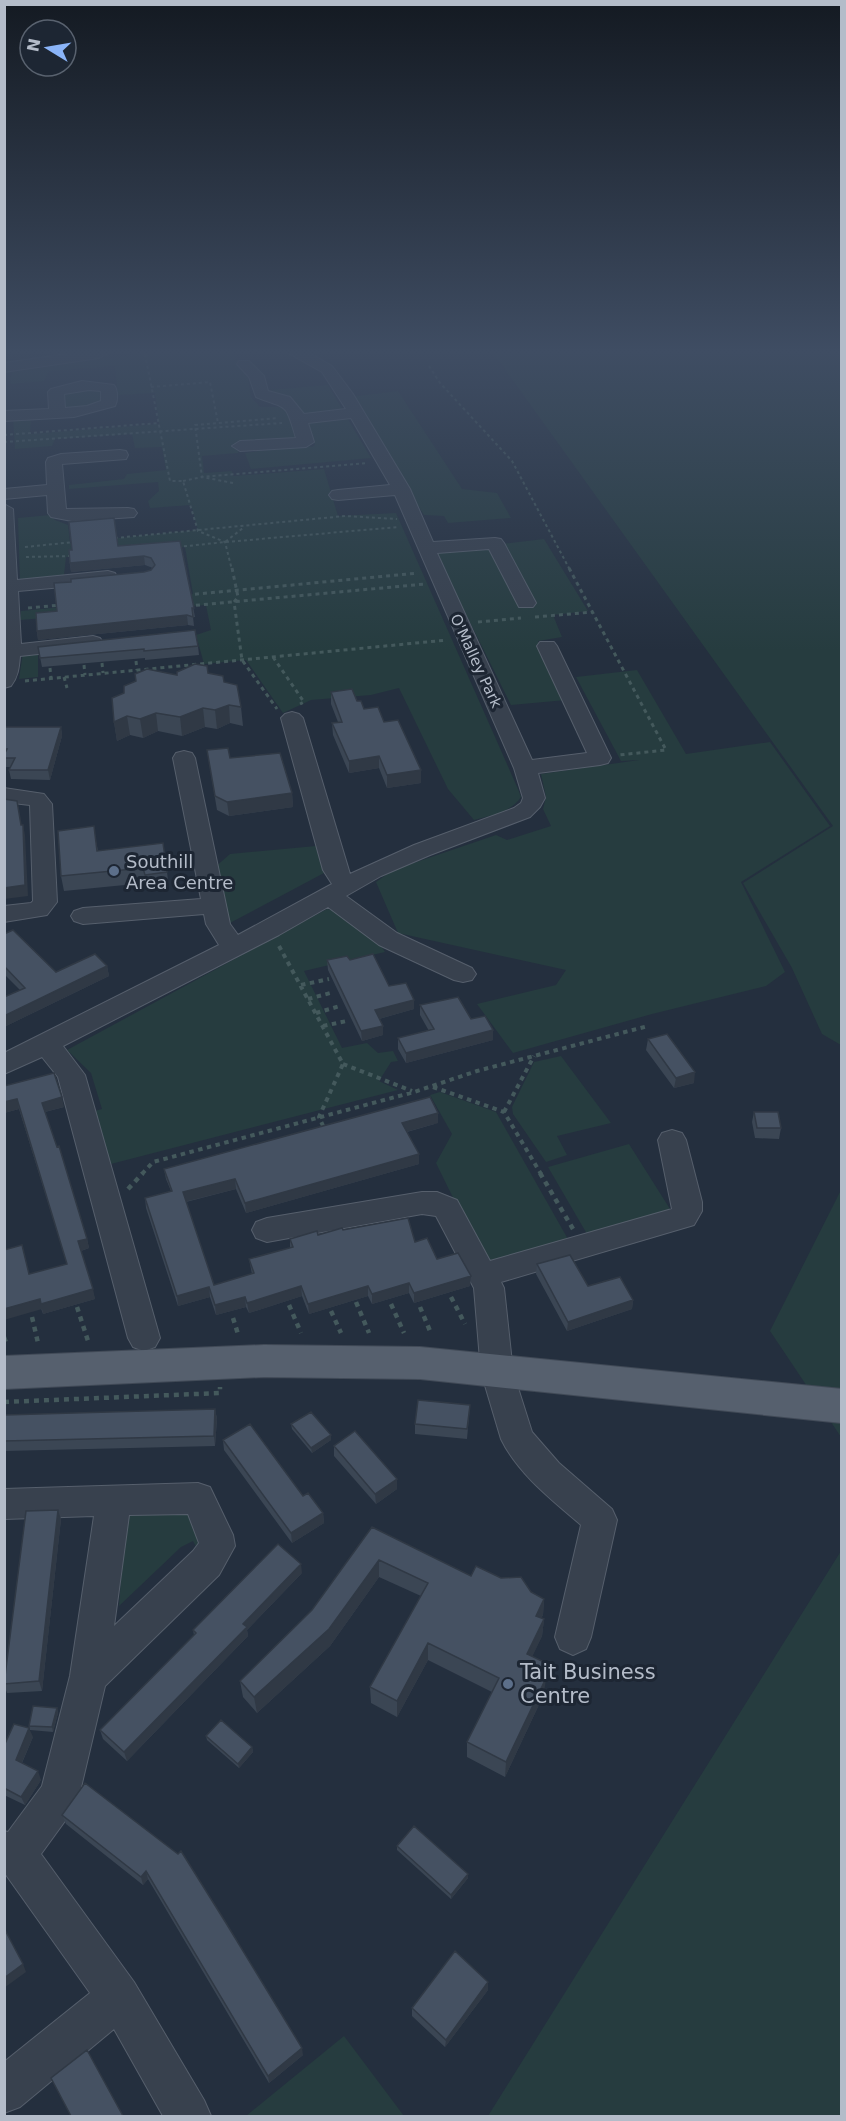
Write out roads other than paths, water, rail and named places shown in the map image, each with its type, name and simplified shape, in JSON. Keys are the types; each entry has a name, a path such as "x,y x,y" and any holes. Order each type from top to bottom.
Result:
{"main road":[{"path":"6,1359 321,1359 420,1363 842,1406"}],"street":[{"name":"O'Malley Park","path":"337,890 422,850 523,813 531,807 536,795 401,489 380,453"},
{"path":"120,455 61,459 54,462 57,513 72,516 128,513"},
{"path":"4,494 55,489"},
{"path":"338,495 401,489"},
{"path":"4,509 7,553 6,587 9,610 9,671 14,681"},
{"path":"427,549 495,543 526,603"},
{"path":"6,587 122,576"},
{"path":"8,651 113,640"},
{"path":"525,768 600,758 547,646"},
{"path":"287,716 335,870 337,890 388,939 463,974"},
{"path":"184,758 220,930 233,948"},
{"path":"4,795 36,799 41,804 45,902 38,910 4,929"},
{"path":"4,1065 270,929 337,890"},
{"path":"83,916 215,906"},
{"path":"4,914 38,910"},
{"path":"47,1044 71,1075 144,1338"},
{"path":"484,1275 683,1217 687,1211 687,1202 672,1140"},
{"path":"267,1230 422,1203 437,1203 447,1208 489,1288 497,1372 518,1439 548,1474 600,1520 573,1637"},
{"path":"4,1504 198,1498 215,1535 217,1546 206,1563 89,1676"},
{"path":"114,1500 89,1676 58,1796 10,1853 119,1997 188,2116"},
{"path":"4,2091 119,1997"}],"place":[{"name":"Southill Area Centre","path":"114,871"},
{"name":"Tait Business Centre","path":"508,1684"}]}
